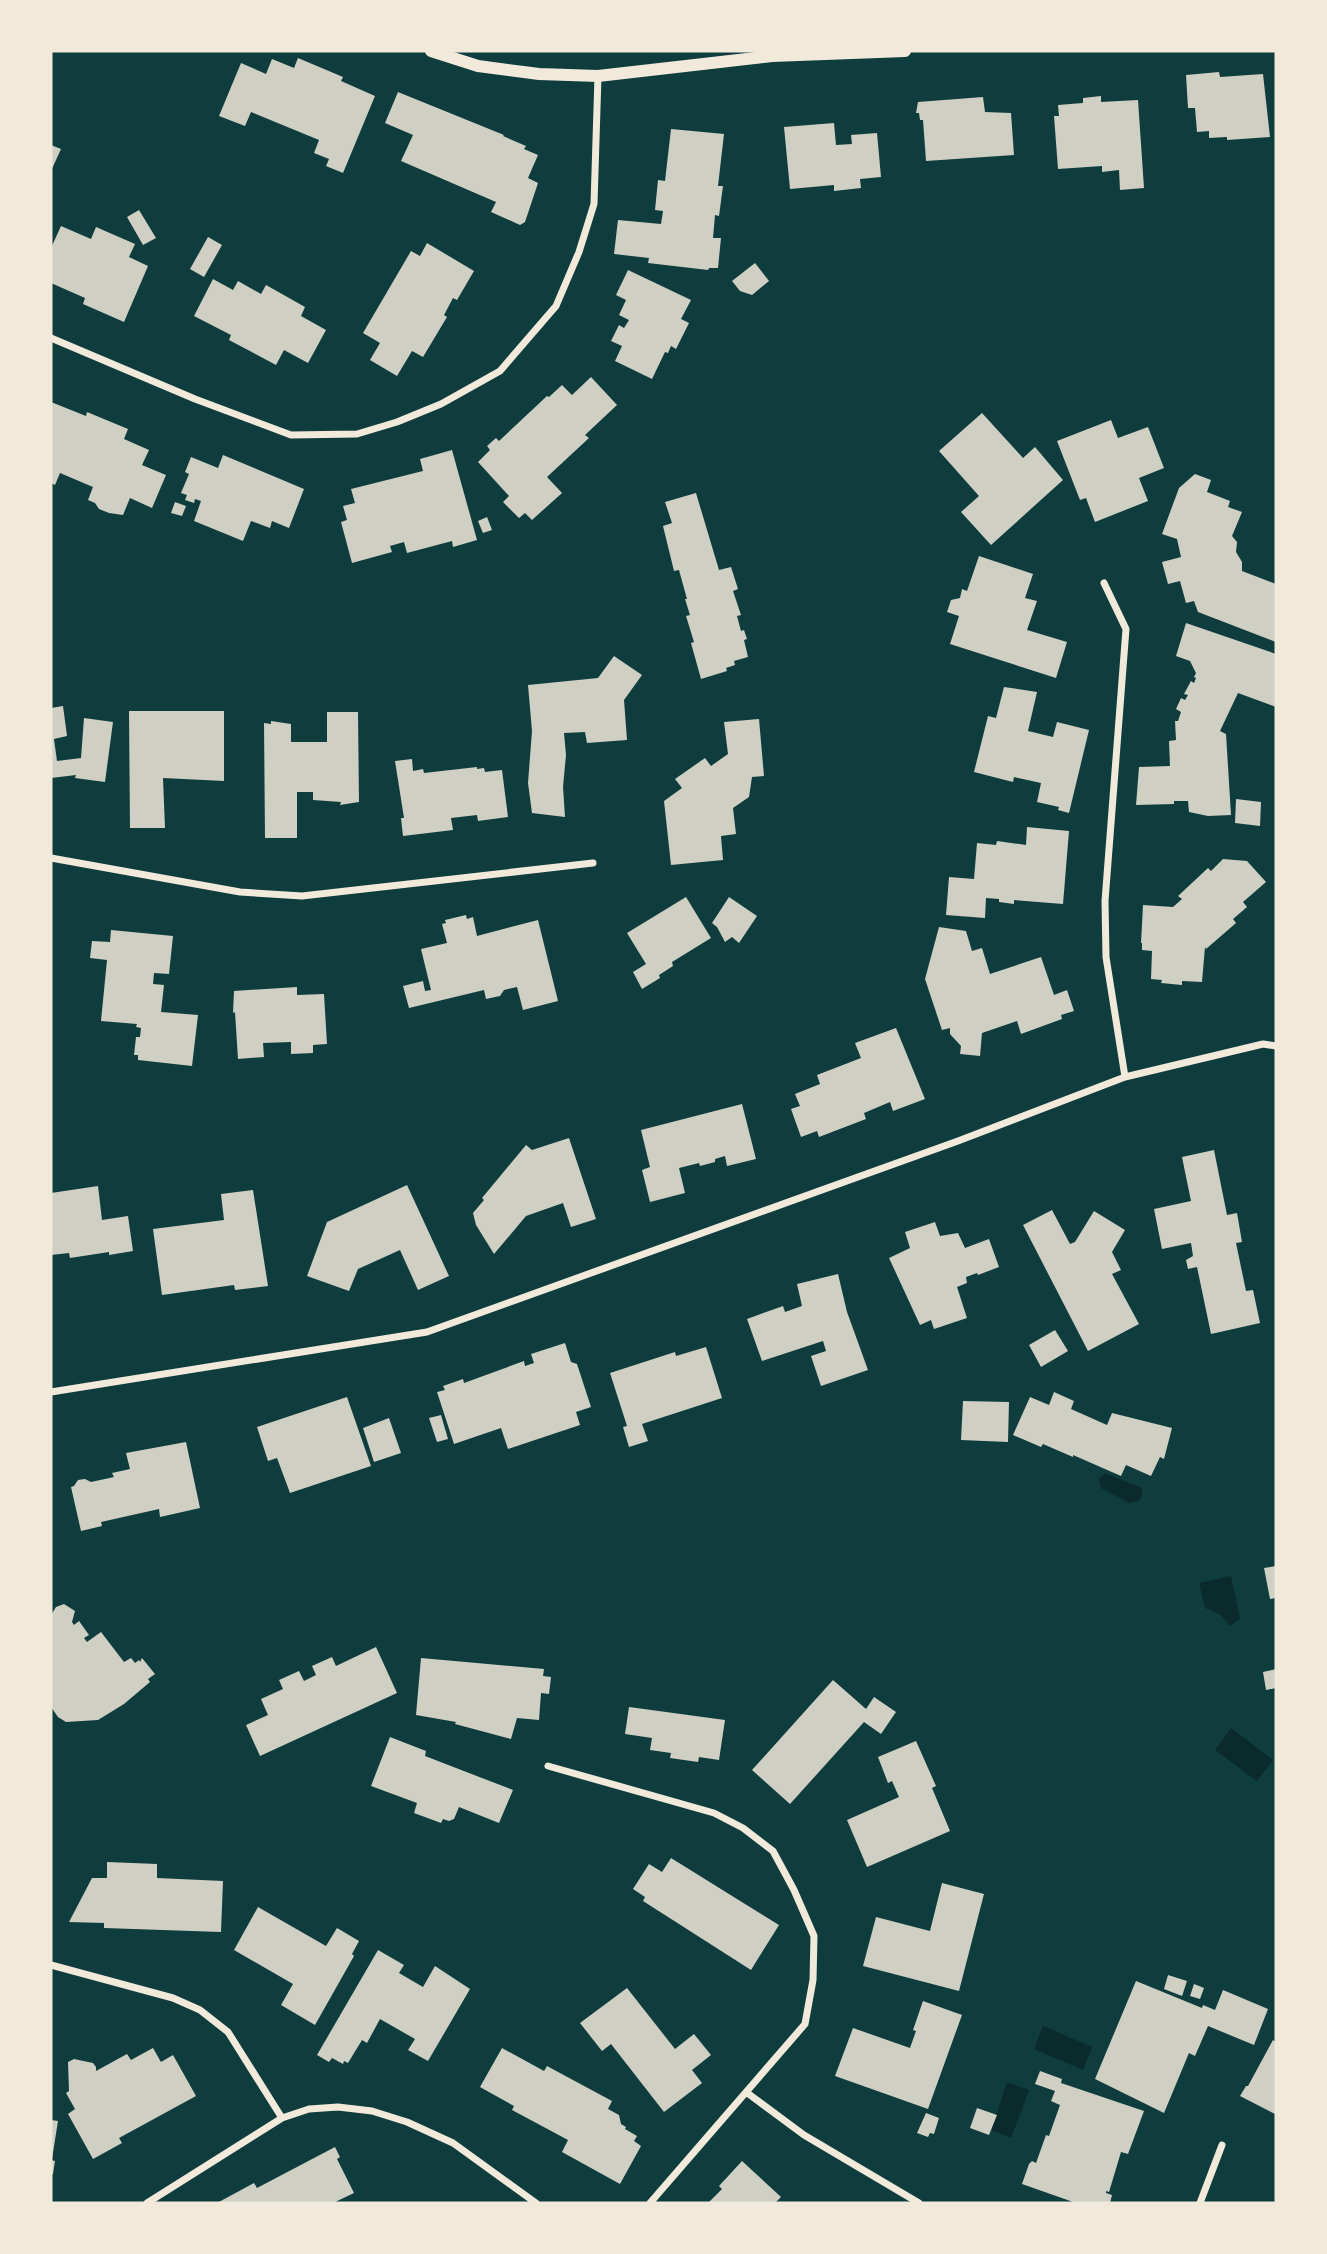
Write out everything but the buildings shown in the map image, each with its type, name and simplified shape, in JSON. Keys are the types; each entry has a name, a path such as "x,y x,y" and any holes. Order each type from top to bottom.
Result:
{"street":[{"path":"430,51 478,66 539,74 598,76 772,56 905,51"},
{"path":"51,338 195,399 291,435 357,434 397,422 441,404 500,371 556,306 579,251 594,204 598,76"},
{"path":"1104,583 1126,629 1105,901 1106,957 1125,1077"},
{"path":"51,858 240,892 303,896 593,863"},
{"path":"51,1392 427,1332 958,1141 1125,1077 1263,1044 1276,1046"},
{"path":"548,1766 714,1814 743,1828 773,1851 814,1936 813,1980 805,2024 650,2203"},
{"path":"51,1965 173,1998 200,2010 228,2032 282,2118"},
{"path":"746,2092 804,2135 919,2203"},
{"path":"147,2203 282,2118 309,2109 338,2107 372,2111 407,2122 453,2143 536,2203"},
{"path":"1200,2203 1222,2145"}],"water":[{"path":"1105,1473 1142,1488 1139,1501 1129,1503 1101,1488 1099,1479"},
{"path":"1231,1576 1240,1619 1230,1626 1221,1615 1205,1608 1199,1583"},
{"path":"1231,1728 1273,1760 1257,1781 1215,1750"},
{"path":"1043,2026 1092,2047 1083,2070 1034,2049"},
{"path":"1007,2082 1029,2090 1011,2138 991,2130"}]}
